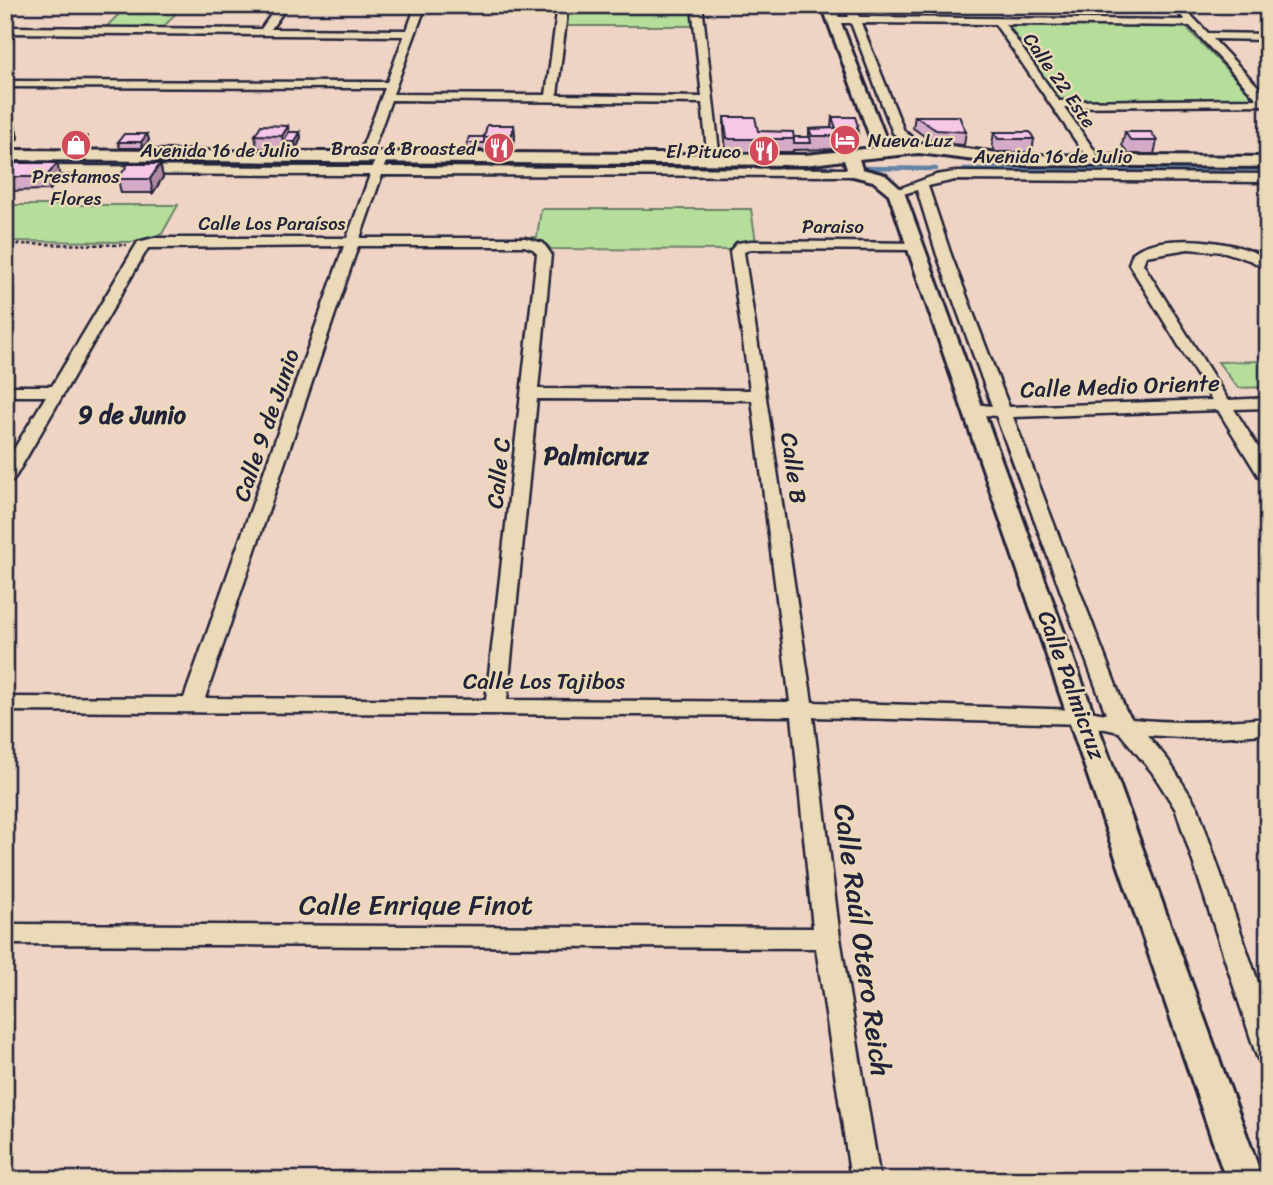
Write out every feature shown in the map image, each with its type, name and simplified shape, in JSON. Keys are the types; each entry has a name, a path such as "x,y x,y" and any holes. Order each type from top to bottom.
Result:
{"main road":[{"path":"5,13 14,5"}],"street":[{"path":"265,32 283,5"},
{"path":"364,158 421,5"},
{"path":"551,99 563,5"},
{"path":"697,5 715,160"},
{"path":"828,5 883,151"},
{"path":"849,5 899,133 919,148"},
{"path":"1176,5 1267,102"},
{"path":"833,20 1191,23"},
{"name":"Calle 22 Este","path":"997,20 1095,160"},
{"path":"5,30 410,33"},
{"path":"1203,36 1268,37"},
{"path":"5,84 392,85"},
{"path":"387,97 707,100"},
{"path":"1055,104 1267,102"},
{"name":"Avenida 16 de Julio","path":"5,155 193,164 853,166 883,151 919,148 953,166 1268,178"},
{"name":"Avenida 16 de Julio","path":"5,170 364,158 380,164"},
{"name":"Avenida 16 de Julio","path":"512,165 805,160 853,166 879,178 895,192 922,184 953,166 1014,160 1268,162"},
{"name":"Calle 9 de Junio","path":"192,706 380,164"},
{"name":"Calle Palmicruz","path":"922,184 944,254 1115,712 1160,766 1187,808 1268,1051"},
{"name":"Calle Palmicruz","path":"895,192 1245,1180"},
{"name":"Calle Los Paraísos","path":"143,244 353,242 525,243 538,246"},
{"path":"5,479 143,244"},
{"name":"Paraiso","path":"751,245 915,246"},
{"name":"Calle B","path":"751,245 742,246 737,251 802,709"},
{"name":"Calle C","path":"496,707 544,254 538,246"},
{"path":"1268,267 1252,255 1214,247 1157,248 1140,253 1136,264 1268,477"},
{"path":"5,391 57,391"},
{"path":"530,394 759,395"},
{"name":"Calle Medio Oriente","path":"973,409 1004,412 1268,403"},
{"name":"Calle Los Tajibos","path":"5,704 802,709 1083,717 1128,727 1196,732 1268,726"},
{"name":"Calle Raúl Otero Reich","path":"802,709 827,938 866,1180"},
{"name":"Calle Enrique Finot","path":"5,934 827,938"}],"path":[{"path":"5,244 143,244"}],"green space":[{"path":"128,5 183,5 162,29 104,29"},
{"path":"688,7 691,8 692,26 567,26 569,8"},
{"path":"1009,25 1185,26 1253,97 1251,100 1062,100 1057,98"},
{"path":"5,205 178,205 162,234 132,242 5,241"},
{"path":"541,209 751,209 756,242 731,250 551,249 547,245 529,241 529,237 537,237"},
{"path":"1268,361 1268,387 1238,388 1218,362"}],"building":[{"path":"915,116 959,116 966,132 936,130"},
{"path":"724,117 755,117 758,131 793,132 794,139 730,139 727,138"},
{"path":"832,117 855,117 858,126 852,133 841,136 812,136 809,129 836,128"},
{"path":"5,125 15,125 5,134"},
{"path":"261,125 288,126 282,136 255,135"},
{"path":"487,125 514,125 511,137 484,137"},
{"path":"289,132 300,132 295,142 283,142"},
{"path":"994,132 1030,132 1034,139 998,139"},
{"path":"1125,132 1151,132 1157,141 1131,141"},
{"path":"124,134 147,134 141,142 118,142"},
{"path":"71,137 87,137 84,141 68,141"},
{"path":"469,137 484,137 484,143 467,143"},
{"path":"794,137 810,137 811,143 794,143"},
{"path":"8,163 57,163 46,177 5,177 5,166"},
{"path":"128,164 160,164 150,179 118,179"}],"waterway":[{"path":"5,163 834,168"},
{"path":"865,168 936,169"},
{"path":"964,169 1268,169"}],"place":[{"name":"Nueva Luz","path":"845,140"},
{"name":"Prestamos Flores","path":"76,145"},
{"name":"Brasa & Broasted","path":"499,148"},
{"name":"El Pituco","path":"764,151"}],"district":[{"name":"9 de Junio","path":"132,415"},
{"name":"Palmicruz","path":"596,456"}]}
